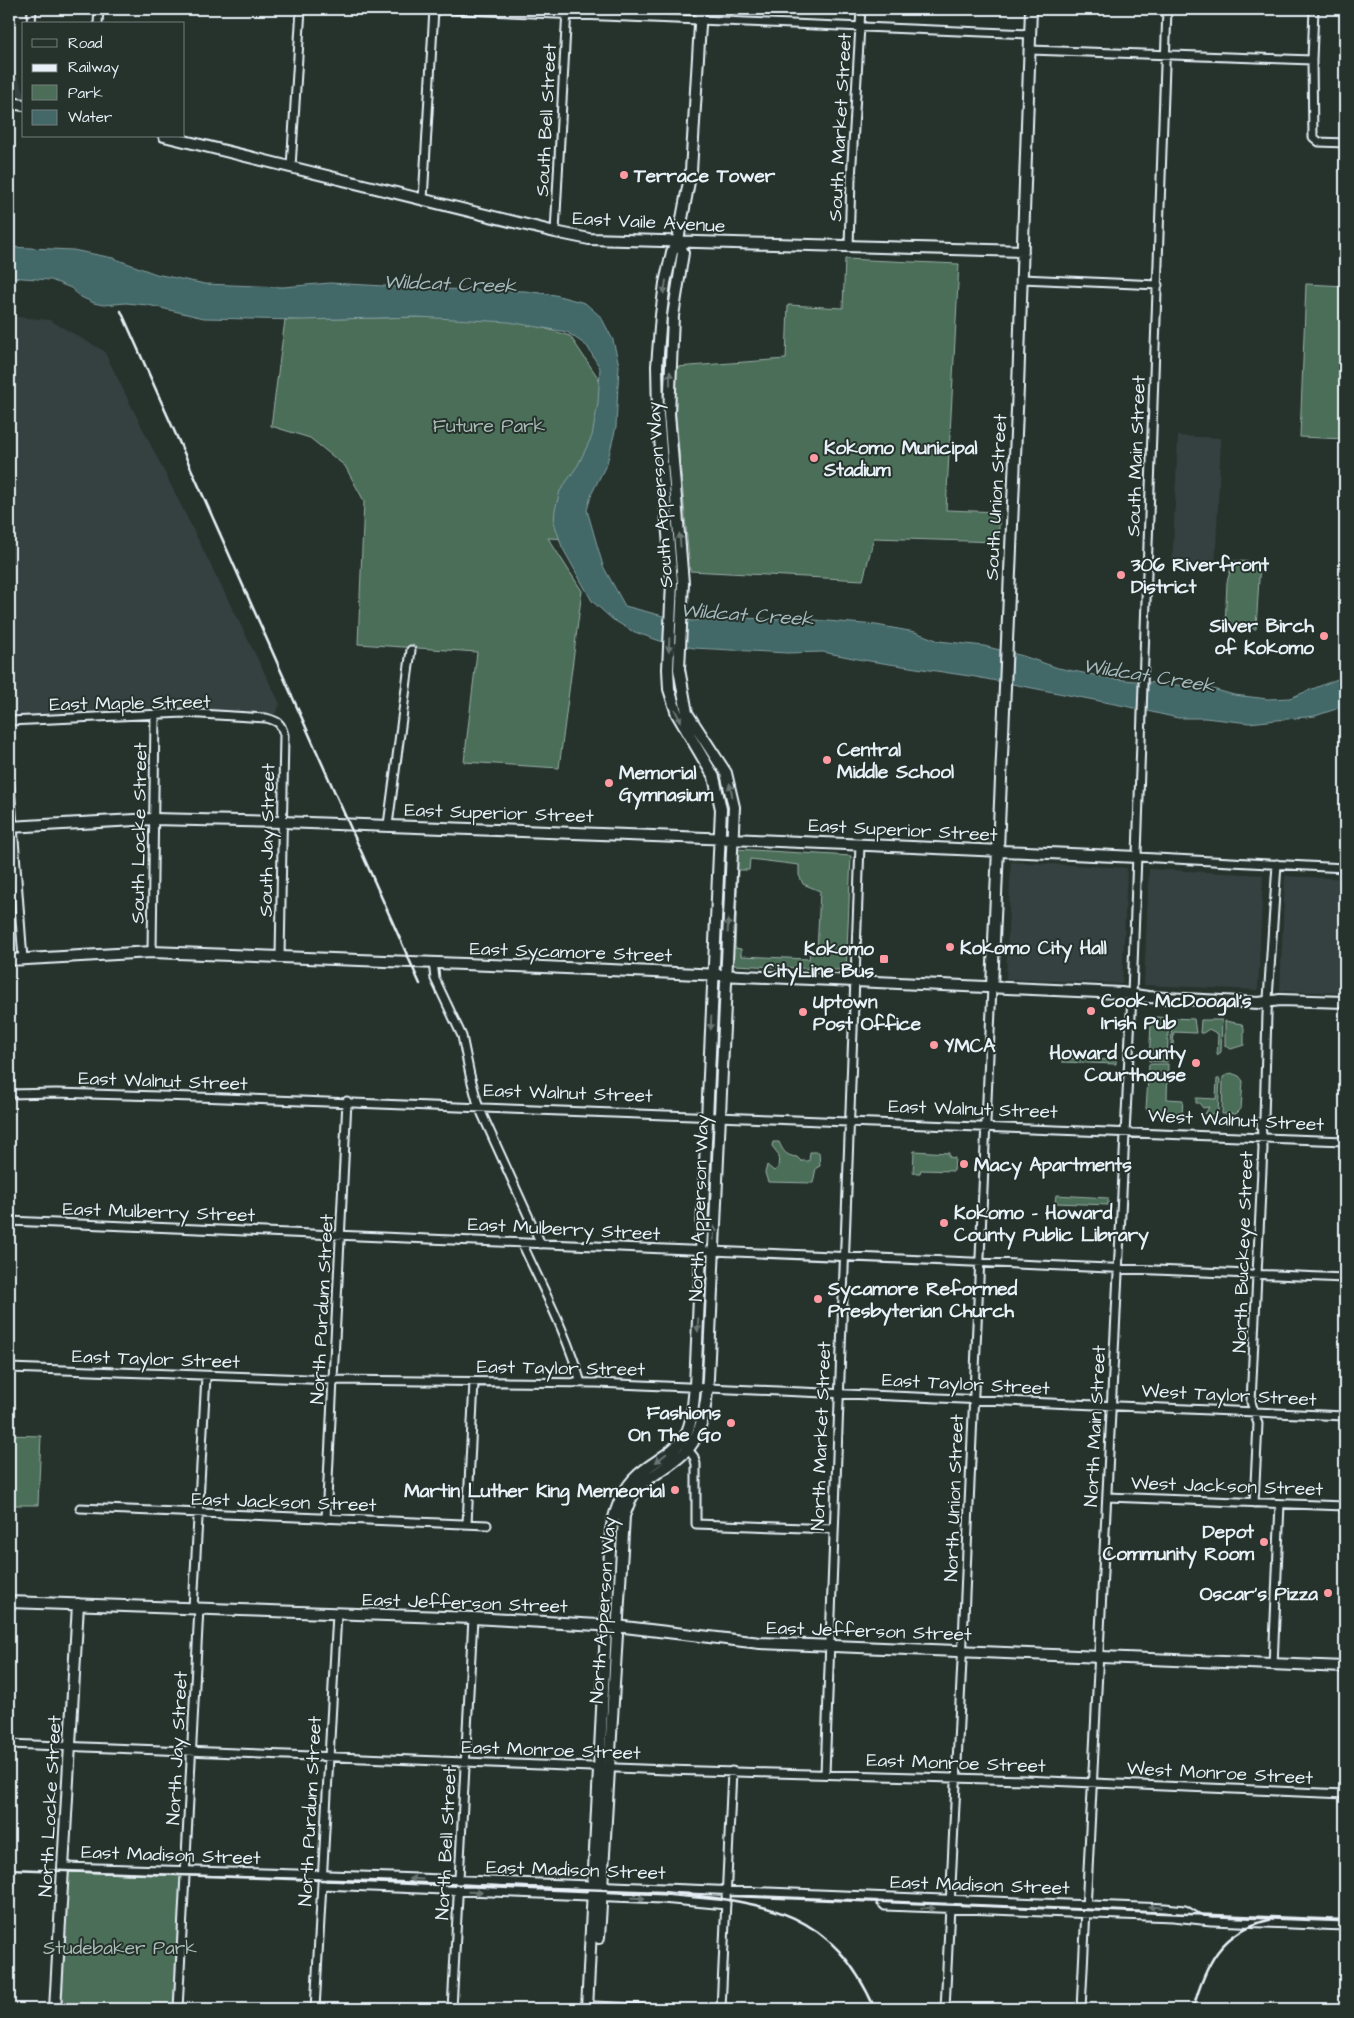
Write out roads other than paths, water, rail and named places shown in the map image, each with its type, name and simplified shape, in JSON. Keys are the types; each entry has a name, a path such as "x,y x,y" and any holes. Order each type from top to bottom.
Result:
{"main road":[{"name":"South Apperson Way","path":"701,9 691,171 678,240 672,252 665,283 657,366 658,414 672,586 668,669 669,689 674,706 710,771 718,790 721,809 713,974"},
{"name":"South Union Street","path":"992,987 1022,279 1031,9"},
{"path":"9,103 22,104"},
{"name":"East Vaile Avenue","path":"172,138 589,239 1023,251"},
{"name":"South Apperson Way","path":"678,240 683,253 673,316 669,414 683,588 679,670 687,713 726,773 734,807 725,975"},
{"name":"East Superior Street","path":"11,827 154,819 283,822 720,838 1137,857"},
{"name":"East Sycamore Street","path":"9,960 152,952 713,974 1121,993 1148,997 1259,1003 1269,1001 1345,1002"},
{"name":"North Apperson Way","path":"612,1626 611,1530 620,1500 638,1475 660,1460 680,1442 691,1417 695,1386 713,974"},
{"name":"North Apperson Way","path":"592,2008 612,1626 624,1516 630,1501 642,1484 666,1468 688,1449 702,1419 708,1387 725,975"},
{"name":"East Jefferson Street","path":"9,1602 473,1618 612,1626 760,1643 1345,1667"},
{"name":"North Locke Street","path":"55,2009 78,1604"}],"street":[{"path":"31,22 32,9"},
{"path":"98,22 99,9"},
{"path":"291,167 301,9"},
{"path":"423,200 434,9"},
{"path":"438,9 567,12 700,20 1030,34"},
{"name":"South Market Street","path":"849,246 861,9"},
{"name":"South Main Street","path":"1132,995 1168,9"},
{"path":"1314,9 1312,60 1313,137 1315,140 1345,143"},
{"name":"South Bell Street","path":"555,232 567,12"},
{"path":"1030,50 1312,60"},
{"path":"1022,279 1158,285"},
{"path":"388,826 411,650"},
{"name":"East Maple Street","path":"9,721 184,713 266,718 278,721 281,724"},
{"name":"South Locke Street","path":"152,952 155,714"},
{"name":"South Jay Street","path":"280,957 284,735 281,724"},
{"path":"9,773 11,827 23,959"},
{"path":"854,981 860,845"},
{"path":"1137,857 1345,868"},
{"name":"North Buckeye Street","path":"1254,1503 1258,1424 1251,1402 1263,1137 1261,1123 1264,1119 1277,864"},
{"path":"433,962 436,979 462,1036 478,1105 541,1244"},
{"name":"North Market Street","path":"825,1774 854,981"},
{"name":"North Union Street","path":"945,2009 981,1263 992,987"},
{"name":"North Main Street","path":"1081,2009 1132,995"},
{"name":"East Walnut Street","path":"9,1094 56,1093 478,1105 1126,1130"},
{"name":"North Purdum Street","path":"326,1519 347,1101"},
{"name":"West Walnut Street","path":"1126,1130 1345,1141"},
{"name":"East Mulberry Street","path":"9,1221 1345,1278"},
{"path":"522,1243 554,1311 575,1361 581,1383"},
{"name":"East Taylor Street","path":"9,1368 333,1380 695,1386 1112,1406"},
{"name":"North Jay Street","path":"178,2009 192,1752 198,1514 206,1376"},
{"path":"467,1524 474,1382"},
{"name":"West Taylor Street","path":"1112,1406 1345,1416"},
{"path":"680,1442 694,1457 696,1464 696,1524 833,1529"},
{"name":"West Jackson Street","path":"1107,1497 1345,1506"},
{"path":"1273,1665 1280,1504"},
{"name":"East Jackson Street","path":"80,1508 487,1525"},
{"name":"North Purdum Street","path":"315,2009 337,1614"},
{"name":"North Bell Street","path":"452,2009 473,1618"},
{"name":"East Monroe Street","path":"9,1744 604,1767 1093,1782"},
{"path":"721,2009 732,1771"},
{"name":"West Monroe Street","path":"1093,1782 1345,1794"},
{"name":"East Madison Street","path":"64,1867 459,1881 598,1891 726,1905"},
{"name":"East Madison Street","path":"322,1885 458,1891 727,1890 881,1899 950,1898 1179,1909 1187,1910 1198,1920"},
{"name":"East Madison Street","path":"881,1899 885,1906 1345,1926"},
{"path":"592,2008 662,2009"}],"water":[{"path":"9,247 73,250 113,258 156,274 205,284 283,287 330,283 438,289 525,291 555,295 585,303 601,317 613,340 619,365 616,427 607,463 592,493 587,510 603,566 625,606 692,621 716,618 803,619 876,625 915,632 939,641 984,646 1023,656 1058,668 1114,679 1209,688 1234,695 1268,699 1290,698 1345,676 1345,703 1339,708 1315,716 1249,723 1205,718 1178,718 976,677 823,652 787,653 694,648 660,641 632,631 612,619 592,601 562,547 554,522 560,491 578,465 592,436 598,403 600,368 587,346 567,332 509,322 417,317 302,320 204,318 148,305 126,303 103,305 81,297 71,288 51,280 9,277"}],"railway":[{"path":"121,311 420,984"},
{"path":"9,1869 662,1892 732,1900 789,1916 814,1930 837,1949 857,1975 875,2009"},
{"path":"731,1896 1345,1920"},
{"path":"1193,2009 1203,1978 1217,1952 1238,1932 1269,1920"}],"place":[{"name":"Terrace Tower","path":"624,175"},
{"name":"Kokomo Municipal Stadium","path":"814,458"},
{"name":"306 Riverfront District","path":"1121,575"},
{"name":"Silver Birch of Kokomo","path":"1324,636"},
{"name":"Central Middle School","path":"827,760"},
{"name":"Memorial Gymnasium","path":"609,783"},
{"name":"Kokomo City Hall","path":"950,947"},
{"name":"Kokomo CityLine Bus","path":"884,959"},
{"name":"Cook McDoogal's Irish Pub","path":"1091,1011"},
{"name":"Uptown Post Office","path":"803,1012"},
{"name":"YMCA","path":"934,1045"},
{"name":"Howard County Courthouse","path":"1196,1063"},
{"name":"Macy Apartments","path":"964,1164"},
{"name":"Kokomo - Howard County Public Library","path":"944,1223"},
{"name":"Sycamore Reformed Presbyterian Church","path":"818,1299"},
{"name":"Fashions On The Go","path":"731,1423"},
{"name":"Martin Luther King Memeorial","path":"675,1490"},
{"name":"Depot Community Room","path":"1264,1542"},
{"name":"Oscar's Pizza","path":"1328,1593"}],"water label":[{"name":"Wildcat Creek","path":"450,283"},
{"name":"Wildcat Creek","path":"747,614"},
{"name":"Wildcat Creek","path":"1149,675"}],"park label":[{"name":"Future Park","path":"489,425"},
{"name":"Studebaker Park","path":"120,1947"}]}
